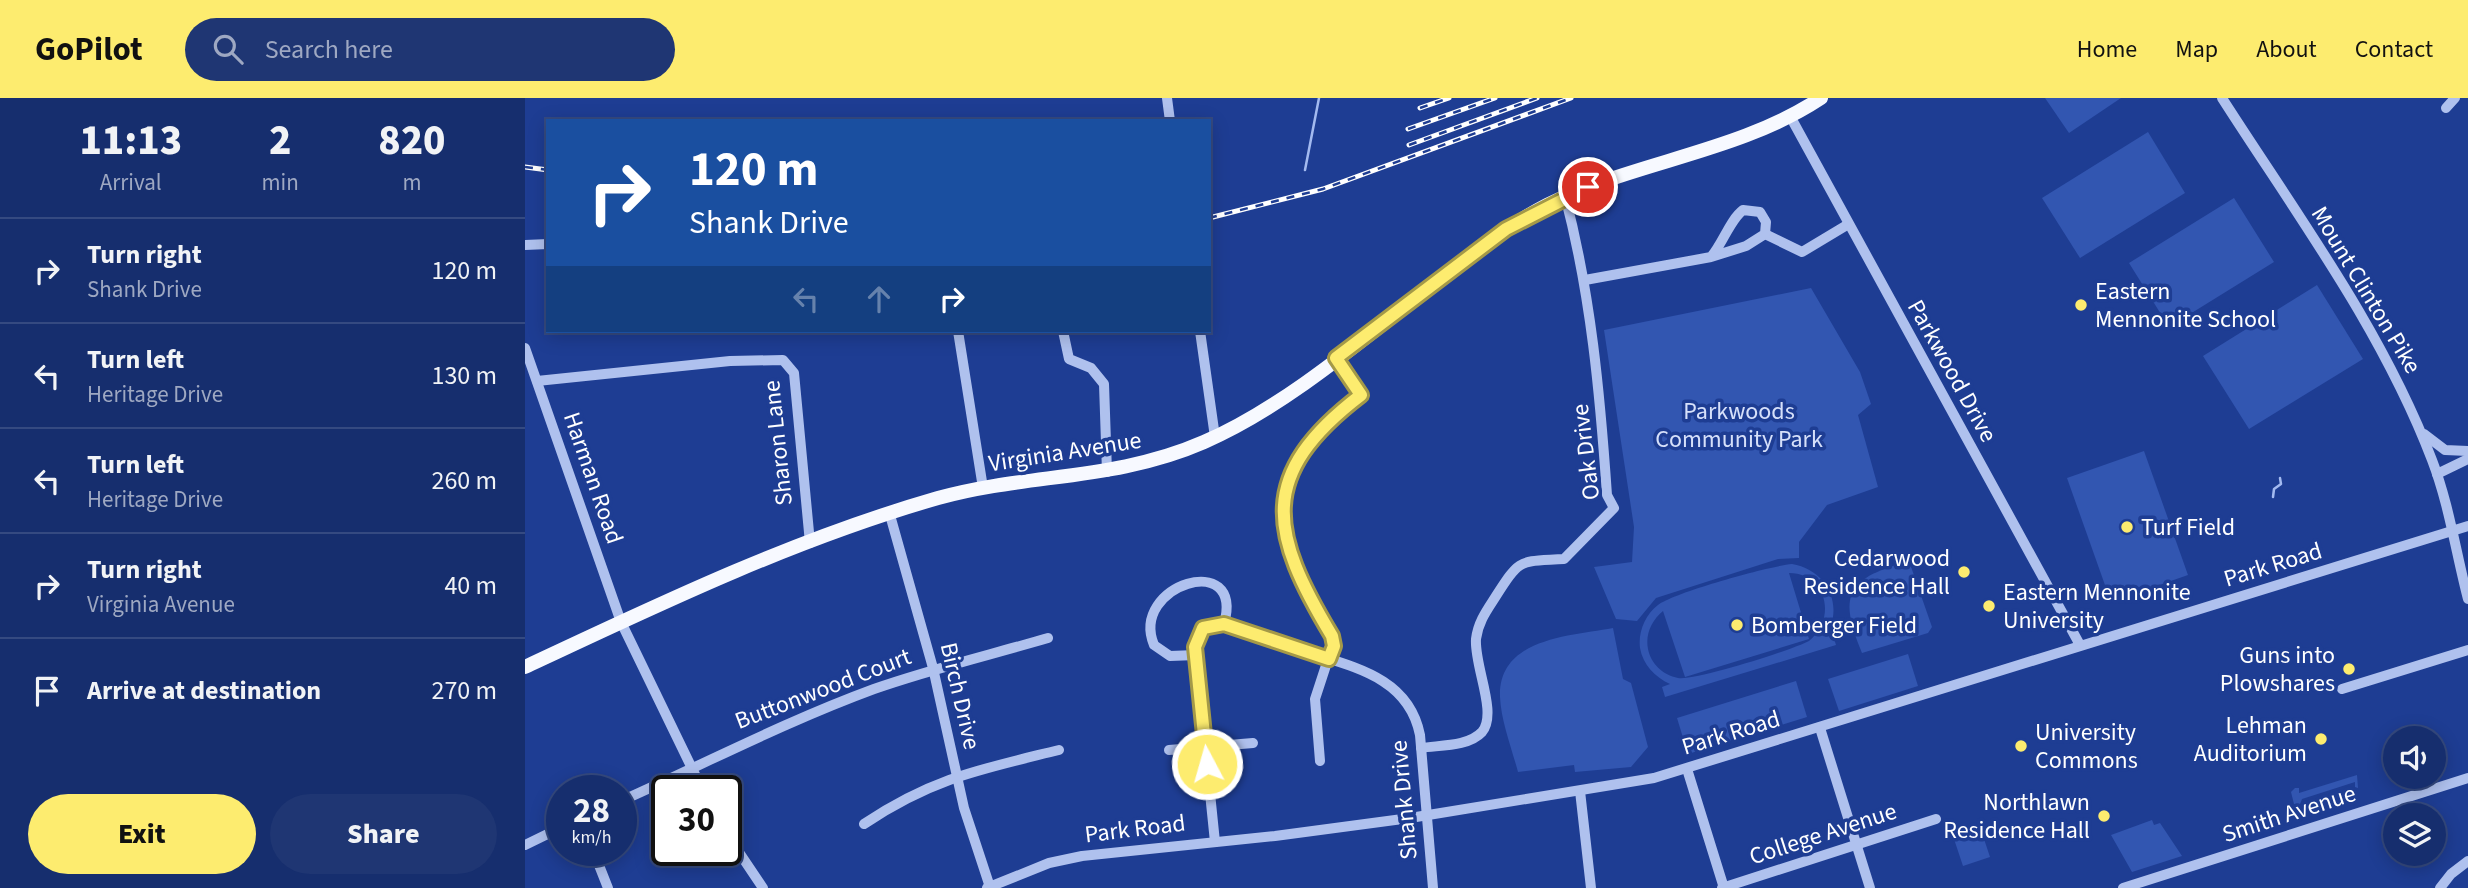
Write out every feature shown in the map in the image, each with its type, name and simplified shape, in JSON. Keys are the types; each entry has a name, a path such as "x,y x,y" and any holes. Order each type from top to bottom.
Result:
{"main road":[{"name":"Virginia Avenue","path":"525,667 694,588 938,498 983,488 1107,472 1165,457 1215,438 1277,402 1498,234 1565,196 1614,177 1733,140 1790,116 1821,98"}],"street":[{"path":"1167,98 1170,119"},
{"name":"Mount Clinton Pike","path":"2222,98 2366,322 2416,422 2437,474 2468,599"},
{"path":"2446,108 2455,98"},
{"name":"Parkwood Drive","path":"1790,116 1847,225 2080,645"},
{"name":"Oak Drive","path":"1421,748 1470,740 1486,726 1489,713 1477,662 1477,632 1483,616 1515,566 1524,561 1564,559 1614,508 1607,495 1598,378 1585,280 1565,196"},
{"path":"1711,257 1724,242 1735,216 1743,210 1760,212 1766,222 1765,234"},
{"path":"1765,234 1802,252 1847,225"},
{"path":"1585,280 1711,257 1746,246 1765,234"},
{"path":"525,245 546,244"},
{"path":"958,333 983,488"},
{"path":"1063,333 1069,359 1091,368 1104,384 1107,472"},
{"path":"1200,333 1215,438"},
{"name":"Harman Road","path":"525,348 621,622 695,775"},
{"name":"Sharon Lane","path":"537,381 764,358 783,360 794,373 810,543"},
{"path":"1320,761 1314,703 1333,639 1296,573 1284,535 1283,510 1288,482 1301,453 1322,429 1361,395 1336,358"},
{"path":"2416,422 2440,447 2449,451 2468,451"},
{"path":"2437,474 2468,459"},
{"name":"Birch Drive","path":"890,515 933,669 957,776 988,887"},
{"name":"Park Road","path":"988,887 1039,867 1082,856 1215,842 1426,814 1580,791 1687,769 2468,526"},
{"path":"1196,656 1174,657 1157,649 1150,635 1149,622 1159,602 1193,582 1210,581 1226,596 1228,607 1224,624 1213,624 1201,631 1196,642 1215,842"},
{"name":"Shank Drive","path":"1224,624 1376,676 1398,692 1415,719 1421,748 1433,888"},
{"name":"Buttonwood Court","path":"637,793 797,719 933,669 1048,638"},
{"path":"2342,688 2468,650"},
{"path":"1820,728 1870,888"},
{"path":"1169,750 1253,743"},
{"path":"864,824 906,796 957,776 1059,750"},
{"path":"1687,769 1723,888"},
{"name":"Smith Avenue","path":"2123,888 2468,778"},
{"path":"1580,791 1591,888"},
{"name":"College Avenue","path":"1723,888 1936,819"},
{"path":"525,845 546,835"},
{"path":"742,857 763,888"},
{"path":"2440,888 2451,874 2468,861"},
{"path":"599,866 608,888"}],"green space":[{"path":"2045,98 2121,98 2069,133"},
{"path":"2148,132 2185,193 2080,258 2042,198"},
{"path":"2234,198 2274,262 2169,327 2129,263"},
{"path":"2317,285 2363,359 2249,429 2203,356"},
{"name":"Parkwoods Community Park","path":"1811,288 1860,372 1871,404 1858,415 1878,487 1827,505 1799,542 1799,558 1778,559 1656,598 1637,621 1616,619 1594,567 1632,562 1634,527 1604,330"},
{"name":"Turf Field","path":"2144,451 2188,575 2111,602 2067,478"},
{"path":"1909,561 1932,627 1928,633 1862,653 1850,615 1850,601 1854,590 1861,581 1873,574"},
{"name":"Bomberger Field","path":"1792,564 1805,568 1824,582 1833,602 1831,625 1825,637 1833,635 1836,645 1665,697 1662,687 1670,684 1651,670 1640,648 1641,630 1653,609 1702,587","holes":["1789,573 1802,575 1812,581 1824,599 1823,621 1818,632 1809,641 1743,664 1688,678 1667,674 1652,659 1647,643 1649,633 1663,611 1685,677 1809,639"]},
{"path":"1613,628 1623,679 1631,683 1648,747 1631,767 1575,772 1574,765 1518,772 1500,697 1503,677 1511,662 1540,643"},
{"path":"1908,654 1918,686 1839,711 1828,679"},
{"path":"1796,681 1807,717 1688,754 1677,718"},
{"path":"2357,775 2358,788 2355,787 2355,782 2302,799 2299,807 2294,804 2291,792 2295,788 2299,788 2299,793"},
{"path":"2152,820 2154,825 2160,823 2182,856 2132,872 2111,835"},
{"path":"1981,830 1990,857 1963,866 1954,839"}],"waterway":[{"path":"1305,170 1319,98"},
{"path":"2273,497 2274,489 2281,484 2280,478"}],"railway":[{"path":"1420,108 1449,98"},
{"path":"1408,129 1495,98"},
{"path":"1409,145 1537,98"},
{"path":"1211,217 1323,189 1571,98"},
{"path":"525,167 546,170"}],"place":[{"name":"Eastern Mennonite School","path":"2081,305"},
{"name":"Turf Field","path":"2127,527"},
{"name":"Cedarwood Residence Hall","path":"1964,572"},
{"name":"Eastern Mennonite University","path":"1989,606"},
{"name":"Bomberger Field","path":"1737,625"},
{"name":"Guns into Plowshares","path":"2349,669"},
{"name":"Lehman Auditorium","path":"2321,739"},
{"name":"University Commons","path":"2021,746"},
{"name":"Northlawn Residence Hall","path":"2104,816"}],"route":[{"path":"1207,764 1195,647 1203,628 1217,623 1224,624 1329,659 1333,649 1332,636 1303,588 1289,555 1284,535 1283,510 1288,482 1301,453 1336,415 1361,395 1336,358 1506,229 1565,196 1588,187"}]}
